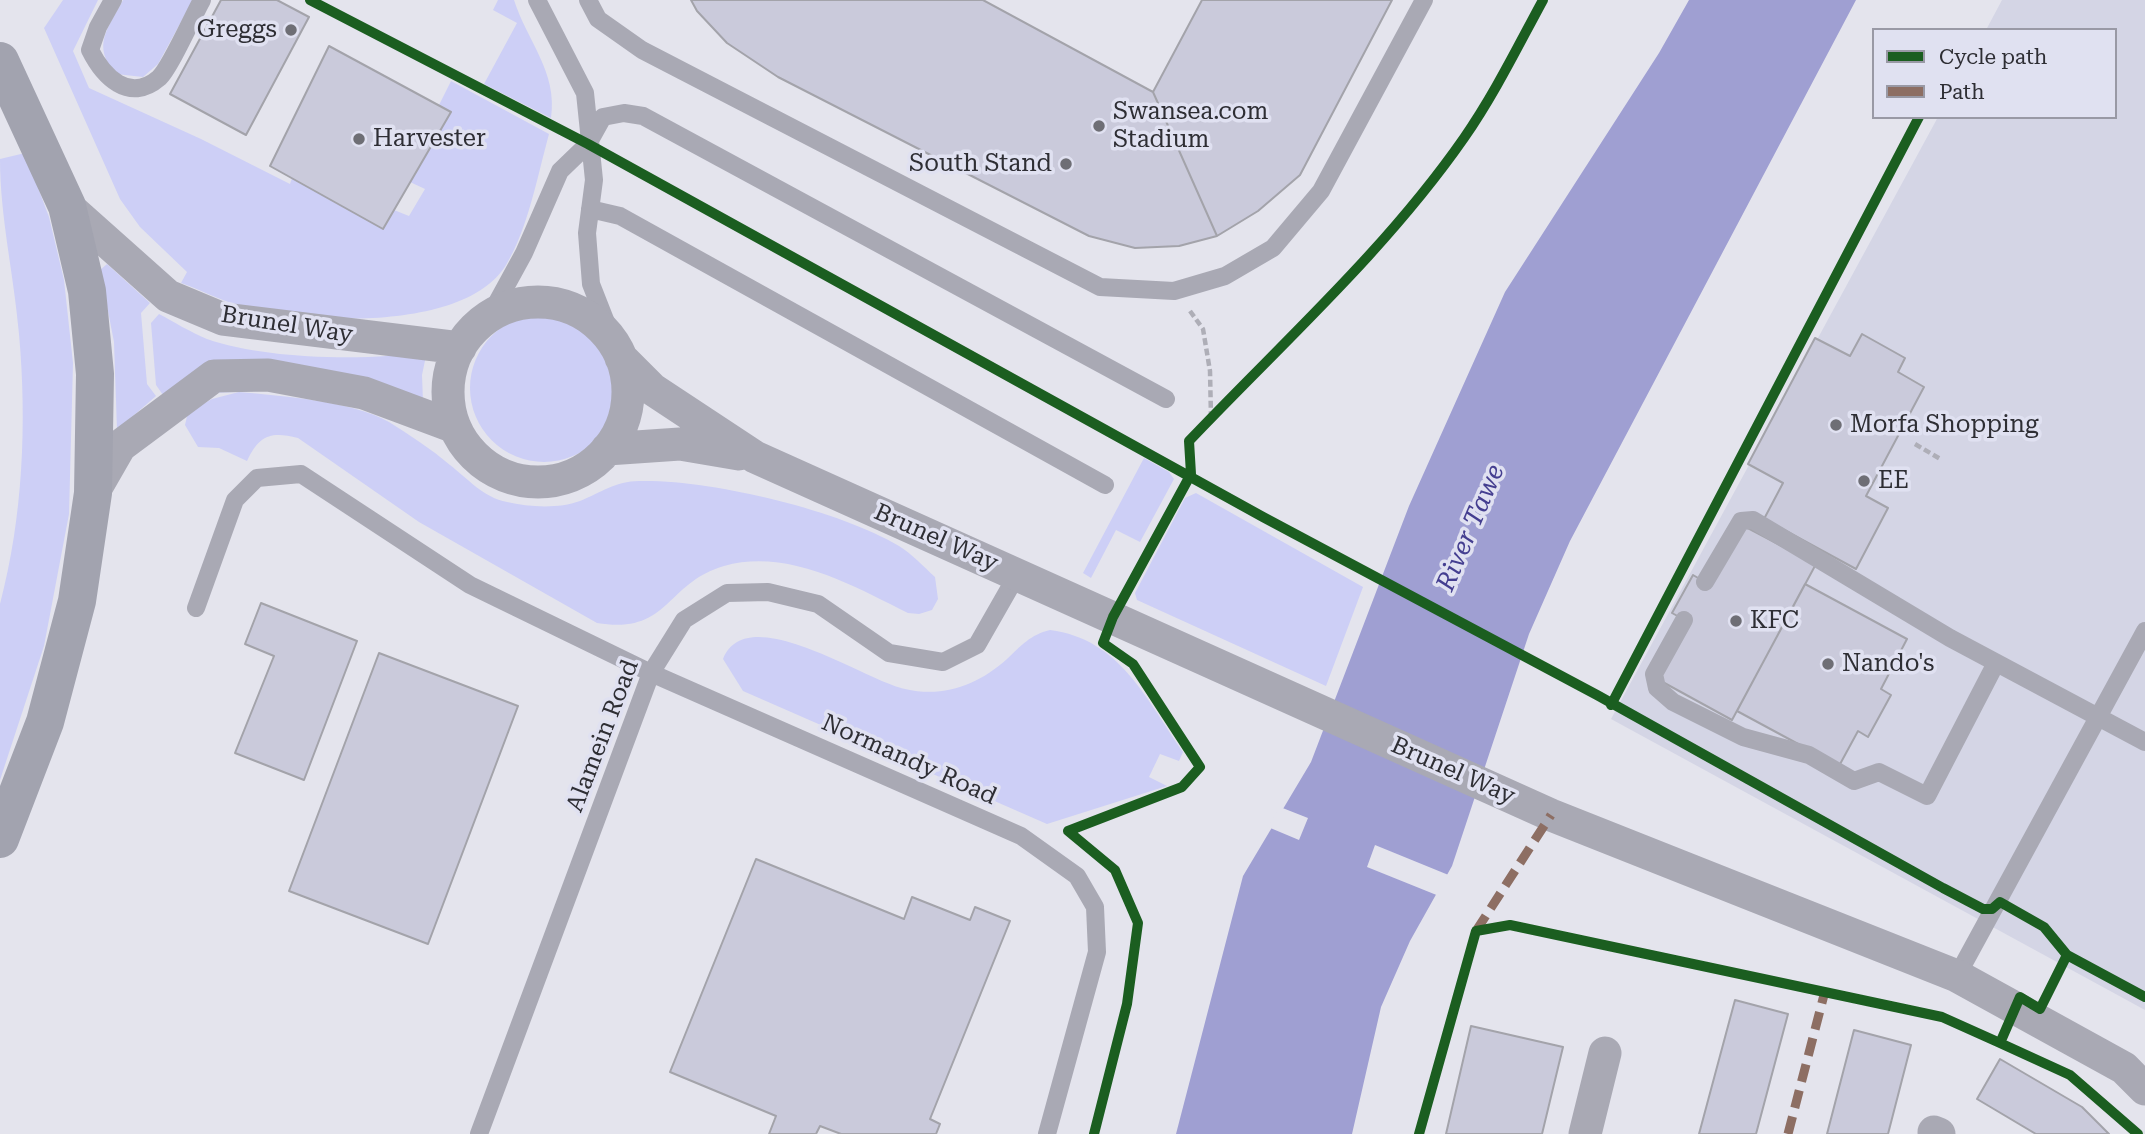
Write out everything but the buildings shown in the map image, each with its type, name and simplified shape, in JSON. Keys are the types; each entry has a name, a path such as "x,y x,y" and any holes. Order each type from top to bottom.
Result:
{"main road":[{"path":"0,61 67,206 87,291 95,374 93,493 77,601 48,710 0,839"}],"street":[{"name":"Brunel Way","path":"67,206 168,296 223,319 460,348"},
{"name":"Brunel Way","path":"617,349 626,370 629,400 624,422 593,465 571,477 528,482 511,479 485,465 463,442 449,406 449,387 460,348 489,317 522,304 551,303 566,306 593,321 652,389 755,457 1551,814 1957,976 2124,1068 2145,1089"},
{"path":"93,493 120,446 214,376 268,375 364,393 456,427"},
{"name":"Brunel Way","path":"607,449 680,444 755,457"},
{"path":"1585,1134 1605,1053"}],"lane":[{"path":"113,0 98,27 90,50 100,70 116,85 139,87 160,78 202,0"},
{"path":"537,0 585,93 588,144 594,180 587,233 591,284 617,349"},
{"path":"587,0 598,19 642,50 1100,287 1174,291 1225,276 1273,248 1321,191 1424,0"},
{"path":"489,317 524,253 560,171 588,144 603,117 624,113 643,116 1166,398"},
{"path":"590,209 620,216 1105,485"},
{"name":"Normandy Road","path":"196,608 235,500 257,478 301,474 470,585 651,673 1021,836 1077,876 1096,907 1097,952 1047,1134"},
{"path":"1705,582 1741,521 1754,520 1996,663 2145,743"},
{"name":"Alamein Road","path":"479,1134 651,673 684,620 727,593 768,592 817,604 889,653 943,662 977,645 1017,575"},
{"path":"1684,620 1654,674 1657,688 1674,702 1743,737 1809,755 1854,780 1879,772 1927,796 1996,663"},
{"path":"1957,976 2145,631"}],"path":[{"path":"1174,291 1203,329 1210,371 1207,421"},
{"path":"1207,421 1220,407"},
{"path":"1914,444 1942,460"}],"shaded area":[{"path":"63,0 98,0 73,51 89,88 201,139 290,184 292,178 383,229 394,210 409,216 425,189 410,182 450,112 439,105 451,81 549,134 526,218 506,265 486,287 456,302 421,312 382,317 343,319 269,312 233,304 181,283 187,272 140,227 120,199 44,28"},
{"path":"123,0 193,0 158,64 143,77 116,74 104,55 104,37"},
{"path":"498,0 514,0 540,57 550,86 551,118 484,84 517,23 493,10"},
{"path":"2002,0 2145,0 2145,1010 1611,719 1937,119 2117,119 2117,28 1987,28"},
{"path":"25,153 49,217 64,280 73,363 69,514 44,646 0,780 0,604 18,504 23,402 17,312 2,203 0,159"},
{"path":"107,264 150,303 141,313 147,384 156,396 117,430 114,342 100,270"},
{"path":"159,314 207,339 257,351 316,357 376,357 427,351 422,375 423,402 381,386 163,395 156,385 151,323"},
{"path":"544,314 572,319 597,335 613,360 618,388 613,416 597,441 572,457 544,462 516,457 491,441 475,416 470,388 475,360 491,335 516,319"},
{"path":"239,392 337,404 374,415 420,442 483,492 507,502 534,506 562,505 580,501 615,485 639,481 701,485 809,509 874,533 904,549 935,577 938,599 932,610 919,614 908,613 819,573 772,562 748,562 724,566 705,574 654,615 639,622 621,625 597,623 419,522 298,438 280,435 267,437 256,445 247,461 219,448 198,447 185,425 188,412 212,399"},
{"path":"1144,458 1169,472 1174,479 1140,542 1116,530 1091,578 1083,573"},
{"path":"1196,493 1363,587 1326,686 1137,600 1135,593 1185,498"},
{"path":"1050,630 1095,645 1129,674 1143,692 1183,752 1179,761 1160,754 1149,777 1167,786 1047,824 743,691 723,659 736,643 756,637 780,640 807,648 886,683 905,689 933,692 960,687 984,676 1027,641"}],"water":[{"name":"River Tawe","path":"1689,0 1856,0 1570,541 1529,634 1452,866 1410,941 1381,1007 1352,1134 1176,1134 1243,876 1311,762 1409,506 1505,292 1659,53"}],"pier":[{"path":"1280,807 1308,818 1299,840 1268,827"},
{"path":"1375,845 1451,876 1439,896 1367,867"}],"marked path":[{"path":"1476,931 1551,815"},
{"path":"1788,1134 1825,991"}],"cycle path":[{"path":"310,0 588,144 1263,517 1597,695 1943,888 1983,909 1992,909 2000,902 2044,927 2067,955 2040,1009 2020,997 2000,1043 2070,1075 2138,1134"},
{"path":"1094,1134 1127,1004 1138,923 1115,870 1068,831 1182,787 1200,767 1133,664 1103,643 1113,617 1191,474 1189,441 1332,295 1434,179 1485,105 1543,0"},
{"path":"1611,705 1918,119"},
{"path":"1419,1134 1476,931 1510,925 1942,1017 2000,1043"},
{"path":"2067,955 2145,997"}],"place":[{"name":"Greggs","path":"291,30"},
{"name":"Swansea.com Stadium","path":"1099,126"},
{"name":"Harvester","path":"359,139"},
{"name":"South Stand","path":"1066,164"},
{"name":"Morfa Shopping","path":"1836,425"},
{"name":"EE","path":"1864,481"},
{"name":"KFC","path":"1736,621"},
{"name":"Nando's","path":"1828,664"}]}
